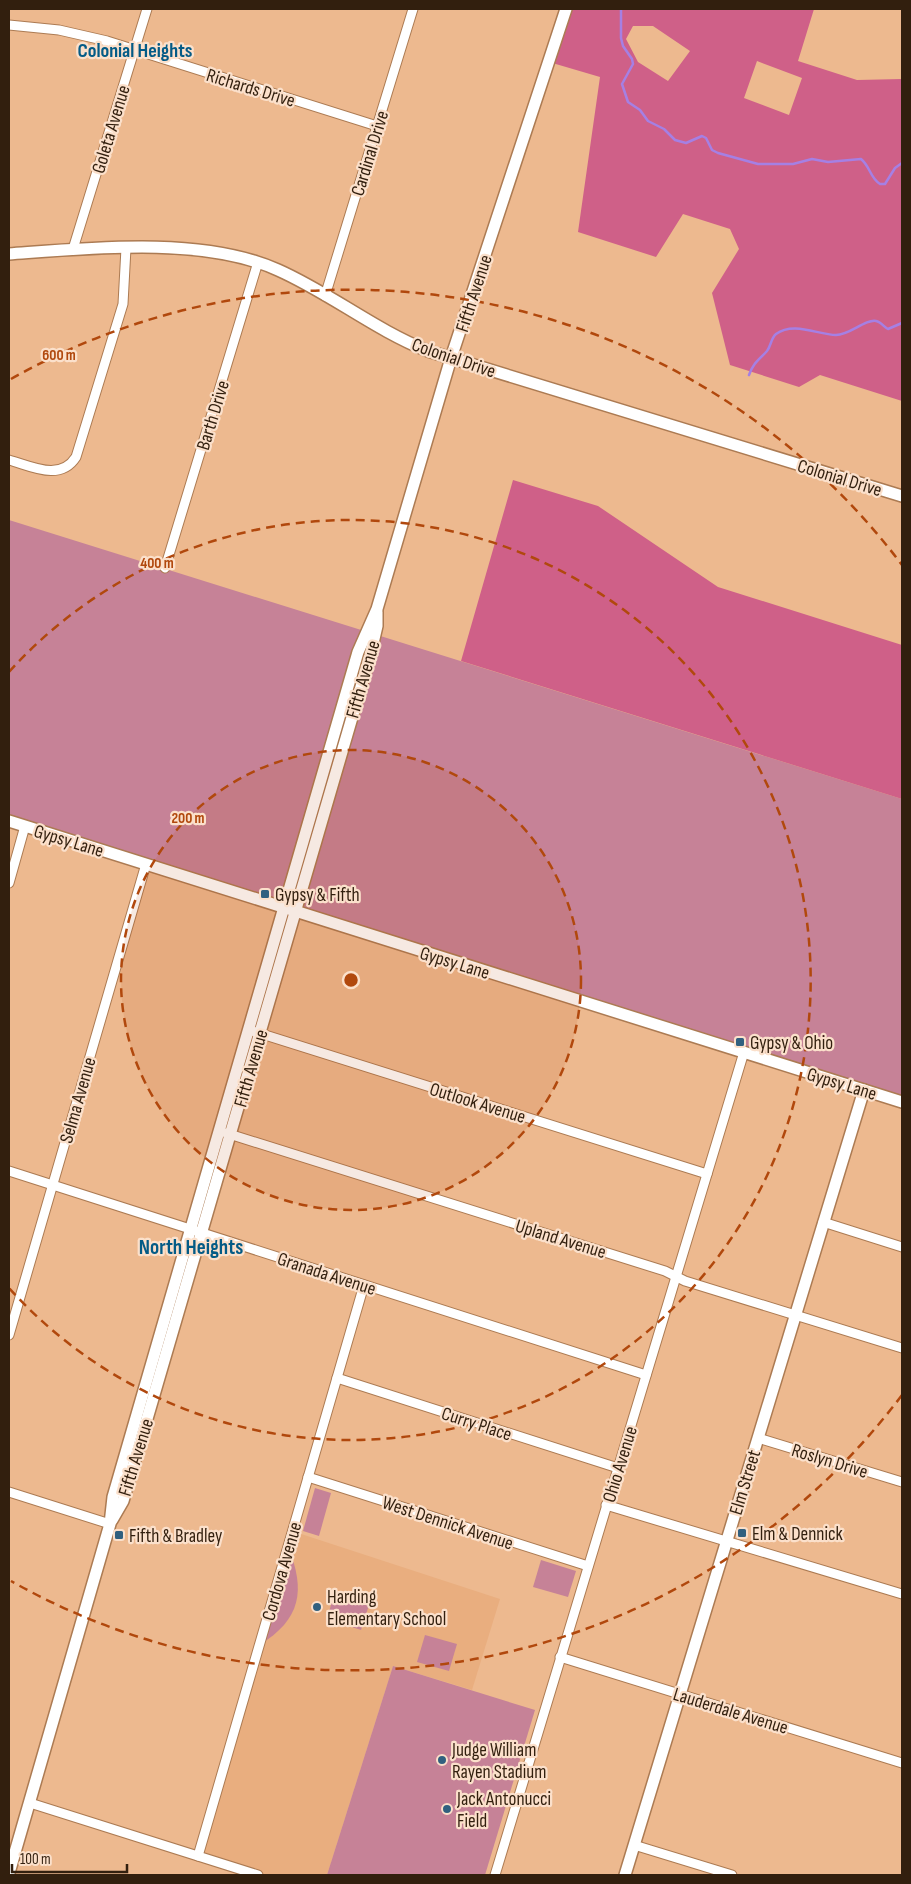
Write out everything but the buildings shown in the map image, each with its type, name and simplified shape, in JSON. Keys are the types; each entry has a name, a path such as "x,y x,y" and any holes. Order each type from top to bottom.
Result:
{"street":[{"name":"Goleta Avenue","path":"73,250 147,9"},
{"name":"Cardinal Drive","path":"325,296 412,9"},
{"name":"Fifth Avenue","path":"254,1032 283,908 358,652 378,609 451,358 566,9"},
{"name":"Richards Drive","path":"9,25 74,33 377,126"},
{"name":"Colonial Drive","path":"9,254 126,248 208,250 240,255 284,272 413,345 902,496"},
{"path":"9,460 54,472 67,467 76,457 122,304 126,248"},
{"name":"Barth Drive","path":"165,568 258,262"},
{"name":"Fifth Avenue","path":"9,1873 110,1524 113,1497 196,1231 254,1032 295,911 370,656 377,626 378,609"},
{"name":"Gypsy Lane","path":"9,821 902,1102"},
{"path":"9,883 24,826"},
{"name":"Selma Avenue","path":"9,1335 146,864"},
{"name":"Outlook Avenue","path":"254,1032 707,1174"},
{"name":"Ohio Avenue","path":"495,1875 744,1052"},
{"name":"Elm Street","path":"625,1875 864,1090"},
{"name":"Upland Avenue","path":"225,1132 656,1268 685,1281 902,1348"},
{"name":"Granada Avenue","path":"9,1171 646,1375"},
{"path":"823,1222 902,1247"},
{"name":"Cordova Avenue","path":"198,1856 364,1285"},
{"name":"Curry Place","path":"337,1378 618,1468"},
{"name":"Roslyn Drive","path":"758,1438 902,1482"},
{"name":"West Dennick Avenue","path":"308,1477 588,1566"},
{"path":"9,1492 110,1524"},
{"path":"606,1505 902,1594"},
{"name":"Lauderdale Avenue","path":"560,1657 902,1763"},
{"path":"30,1803 258,1875"},
{"path":"634,1845 732,1875"}],"shaded area":[{"path":"566,9 814,9 798,61 857,80 902,79 902,401 820,375 799,387 730,365 712,293 739,249 730,229 683,214 656,257 578,232 600,77 549,62","holes":["633,26 653,26 690,51 668,81 638,62 626,39","757,61 802,78 789,115 744,98"]},
{"path":"513,480 598,506 718,587 902,645 902,799 461,661"},
{"path":"9,520 902,799 902,1102 295,911 110,1524 283,908 9,821"},
{"path":"315,1488 331,1493 319,1536 303,1531"},
{"path":"292,1531 500,1599 472,1690 393,1666 327,1875 258,1875 198,1856"},
{"path":"288,1547 297,1577 296,1603 284,1625 259,1645"},
{"path":"541,1560 576,1571 568,1597 533,1587"},
{"path":"334,1594 369,1605 361,1630 327,1619"},
{"path":"425,1635 457,1644 449,1671 417,1662"},
{"name":"Judge William Rayen Stadium","path":"393,1666 535,1710 485,1875 327,1875"}],"waterway":[{"path":"621,9 621,38 623,46 632,59 633,64 622,84 628,102 640,110 648,121 664,129 675,140 686,143 702,136 706,138 712,150 758,164 793,164 812,159 828,162 861,159 874,179 880,184 885,184 895,168 902,163"},
{"path":"749,375 754,365 768,349 774,336 783,330 798,329 836,335 847,333 872,321 876,321 888,329 902,323"}],"place":[{"name":"Gypsy & Fifth","path":"265,894"},
{"name":"Gypsy & Ohio","path":"740,1042"},
{"name":"Elm & Dennick","path":"742,1533"},
{"name":"Fifth & Bradley","path":"119,1535"},
{"name":"Harding Elementary School","path":"317,1607"},
{"name":"Judge William Rayen Stadium","path":"442,1760"},
{"name":"Jack Antonucci Field","path":"447,1809"}],"district":[{"name":"Colonial Heights","path":"135,50"},
{"name":"North Heights","path":"191,1247"}]}
